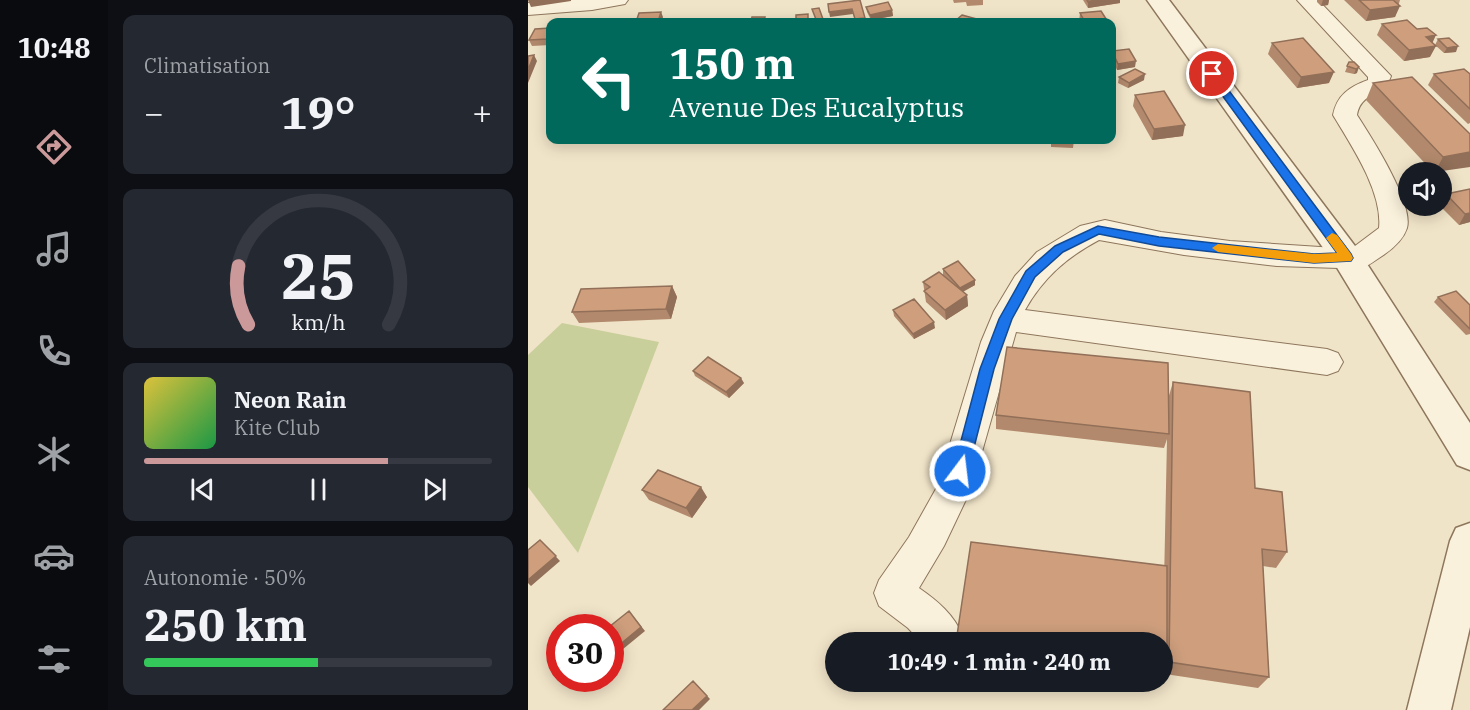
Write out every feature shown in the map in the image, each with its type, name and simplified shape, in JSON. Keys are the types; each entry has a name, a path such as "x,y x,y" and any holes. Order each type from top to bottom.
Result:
{"street":[{"path":"528,9 618,0"},
{"path":"1158,0 1349,260 1470,454"},
{"path":"939,632 922,614 893,593 926,547 960,471 987,369 1006,319 1031,274 1059,249 1098,230 1171,243 1349,260 1387,237 1394,227 1393,207 1364,146 1345,115 1347,103 1360,91 1378,84 1380,76 1307,0"},
{"path":"1006,319 1327,362"},
{"path":"1429,710 1470,541"}],"green space":[{"path":"562,323 659,342 578,553 528,487 528,355"}],"building":[{"path":"860,0 865,18 855,18 852,9 829,12 828,4"},
{"path":"1359,0 1393,0 1400,6 1370,10"},
{"path":"888,2 892,10 870,15 866,7"},
{"path":"819,8 823,18 815,18 812,9"},
{"path":"1101,11 1105,18 1083,18 1080,13"},
{"path":"661,12 659,18 637,18 639,13"},
{"path":"808,14 808,18 796,18 796,15"},
{"path":"1407,20 1417,29 1427,28 1436,35 1426,37 1436,46 1409,50 1382,24"},
{"path":"546,28 546,39 529,40 535,29"},
{"path":"1303,38 1334,72 1301,77 1272,43"},
{"path":"1449,38 1458,46 1447,48 1438,39"},
{"path":"1129,49 1136,61 1118,64 1116,51"},
{"path":"534,55 528,70 528,56"},
{"path":"1349,62 1354,62 1359,67 1356,69 1347,66"},
{"path":"1135,69 1145,74 1129,83 1119,77"},
{"path":"1464,69 1470,74 1470,109 1434,74"},
{"path":"1412,77 1470,134 1470,152 1443,157 1373,83"},
{"path":"1164,91 1185,125 1154,129 1135,95"},
{"path":"1470,189 1470,213 1465,214 1452,200 1452,193"},
{"path":"958,261 975,280 960,288 943,269"},
{"path":"939,272 967,295 945,310 924,291 930,287 923,282"},
{"path":"672,286 666,309 572,312 581,289"},
{"path":"1456,291 1470,305 1470,329 1438,297"},
{"path":"914,299 934,322 913,334 893,310"},
{"path":"1007,347 1168,363 1169,434 996,415"},
{"path":"708,357 741,378 726,392 693,371"},
{"path":"1173,382 1250,392 1255,488 1282,492 1287,552 1262,549 1269,677 1173,663 1173,632 1169,632"},
{"path":"658,470 701,487 686,508 642,490"},
{"path":"540,540 556,556 528,580 528,550"},
{"path":"971,542 1167,566 1167,632 958,632"},
{"path":"629,611 641,627 624,641 624,615"},
{"path":"693,681 707,696 692,710 663,710"}],"slow traffic":[{"path":"1218,248 1314,258 1347,258 1332,238"}],"route":[{"path":"960,471 987,369 1006,319 1031,274 1059,249 1098,230 1159,242 1314,258 1347,258 1212,74"}]}
